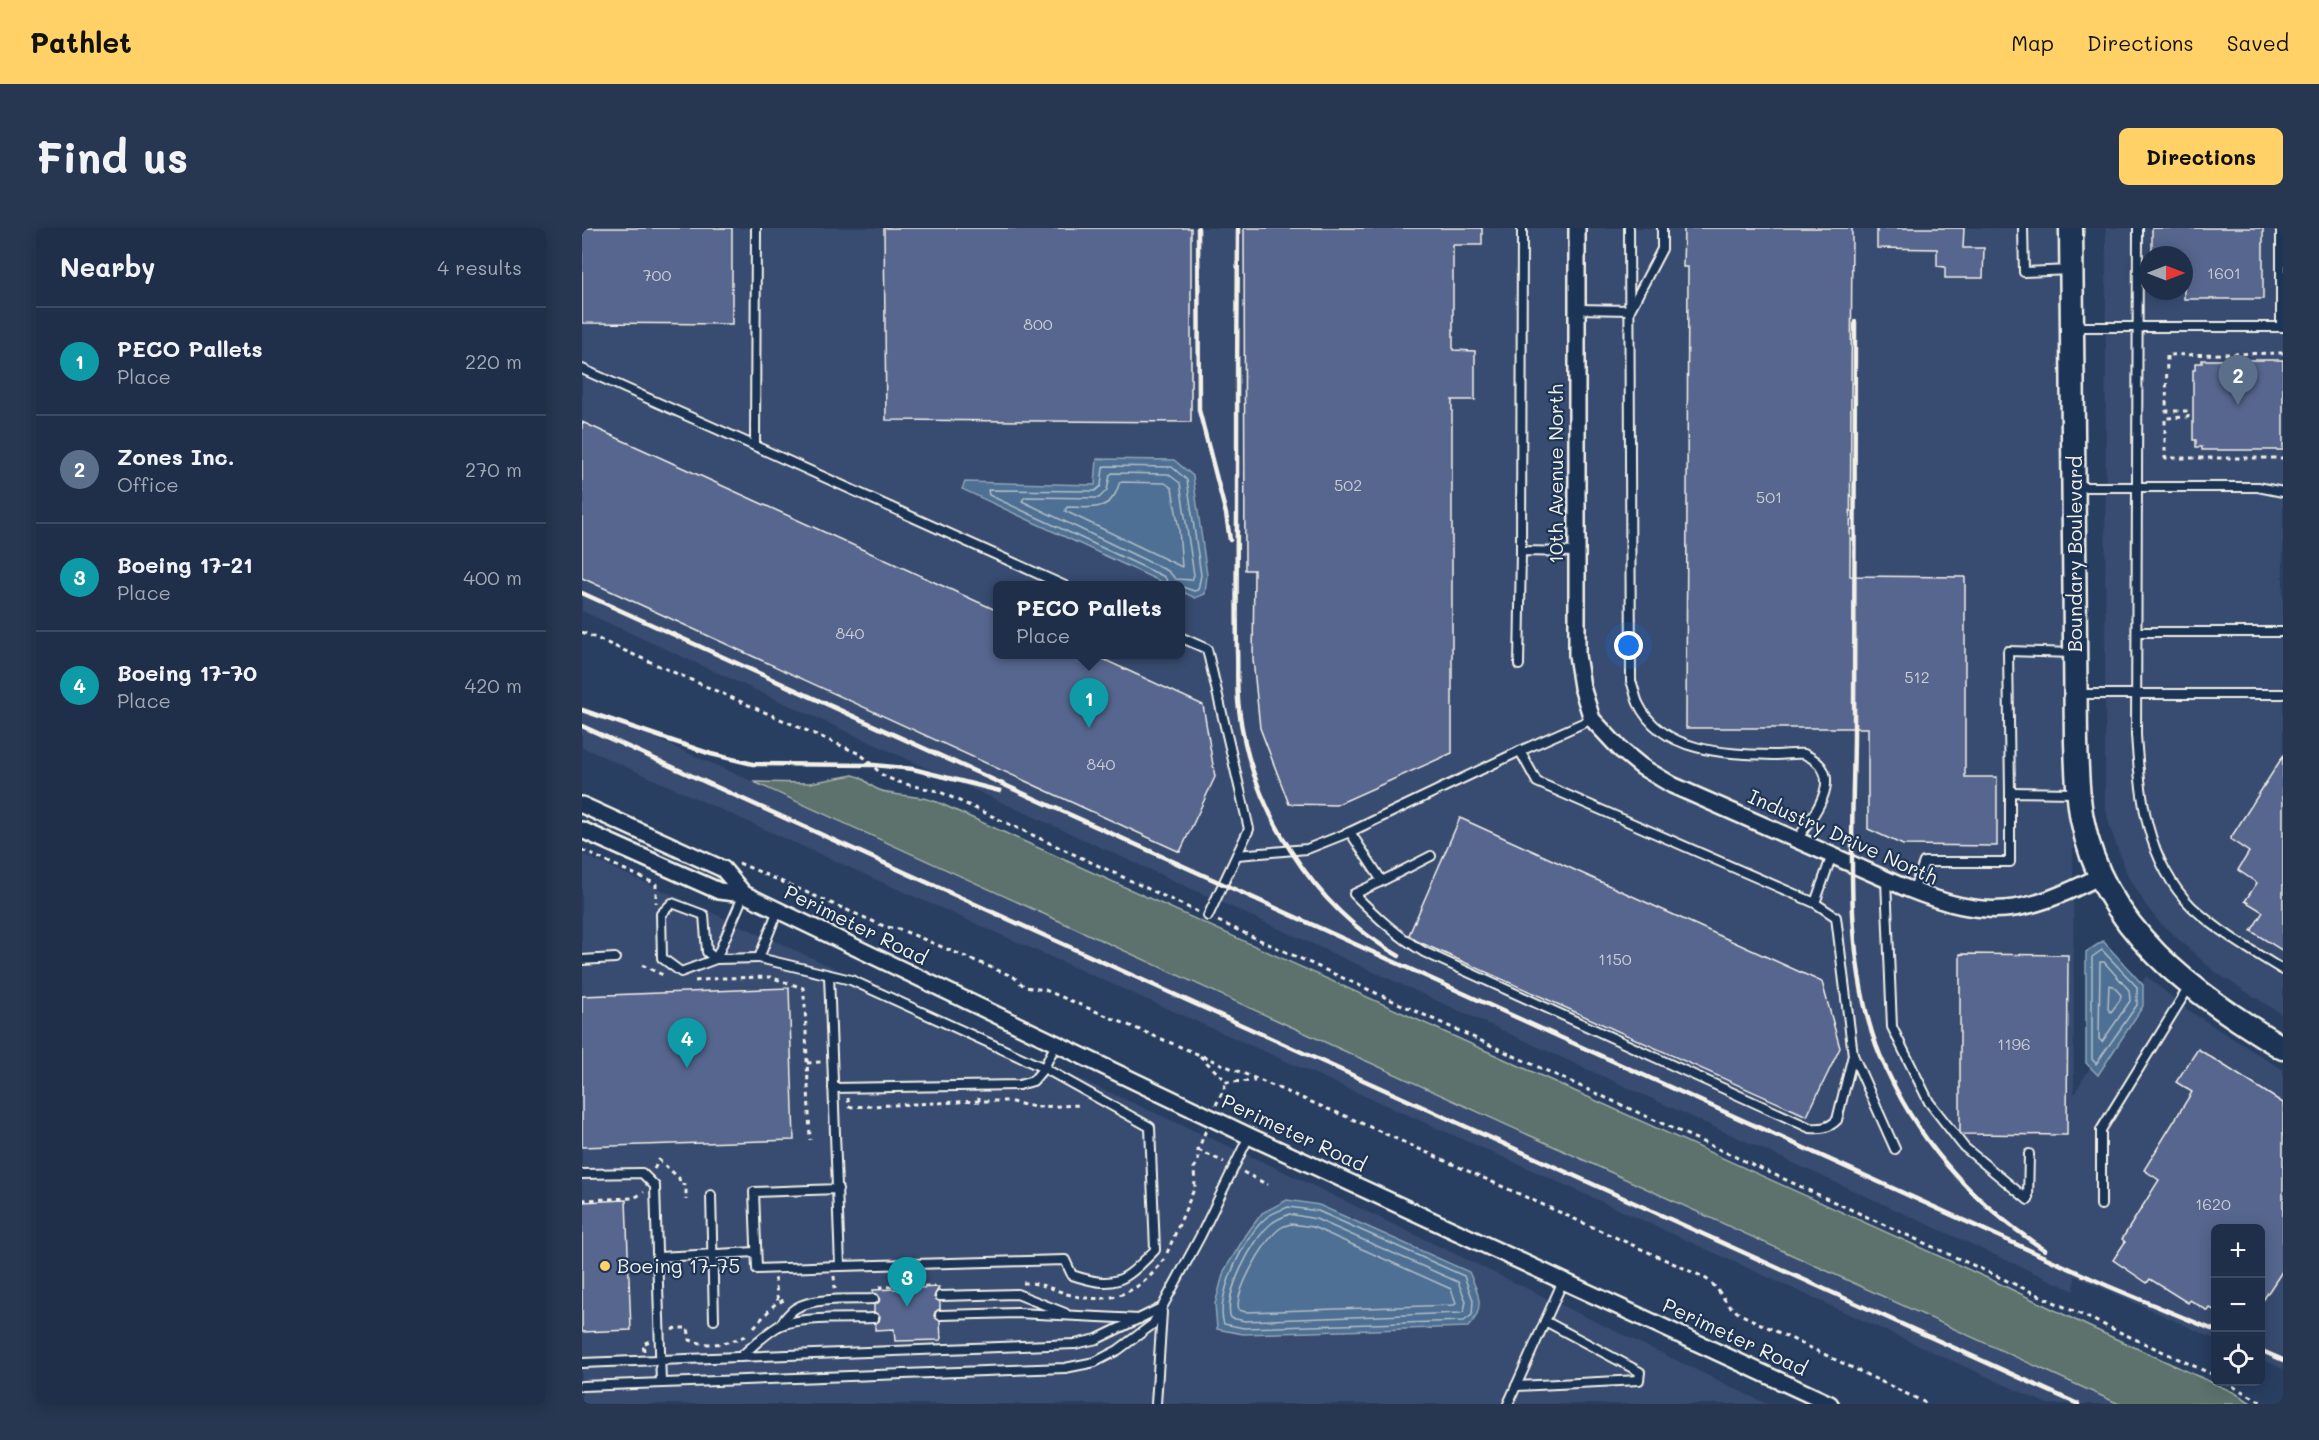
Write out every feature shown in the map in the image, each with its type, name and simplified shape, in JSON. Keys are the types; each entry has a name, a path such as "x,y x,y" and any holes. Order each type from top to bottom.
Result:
{"street":[{"name":"10th Avenue North","path":"1577,228 1578,670 1592,719"},
{"name":"Boundary Boulevard","path":"2072,228 2078,793 2088,846 2100,876 2126,920 2166,966 2222,1010 2283,1048"},
{"name":"Industry Drive North","path":"1592,719 1625,754 1656,776 1886,880 1960,907 2016,909 2046,902 2100,876"},
{"name":"Perimeter Road","path":"582,806 723,869 744,894"},
{"name":"Perimeter Road","path":"582,830 719,891 744,894 1249,1136 1830,1404"}],"lane":[{"path":"756,228 756,446"},
{"path":"1520,665 1522,228"},
{"path":"1629,228 1631,681 1638,703 1652,722 1670,737 1691,746 1734,754 1784,755 1794,753 1813,758 1825,774 1825,794 1797,840"},
{"path":"1630,310 1662,249 1662,228"},
{"path":"2024,228 2024,272 2072,270"},
{"path":"2138,228 2136,694 2140,784 2151,837 2163,866 2179,892 2193,908 2235,940 2283,970"},
{"path":"2073,327 2282,327 2281,228"},
{"path":"1577,309 1630,310"},
{"path":"582,369 1056,581"},
{"path":"2074,487 2258,487 2283,492"},
{"path":"1521,551 1576,552"},
{"path":"2137,632 2283,632"},
{"path":"1185,639 1207,649 1248,829 1208,916"},
{"path":"1913,891 1924,862 2010,862 2008,651 2075,653"},
{"path":"2076,694 2283,694"},
{"path":"1237,855 1307,849 1350,832 1592,719"},
{"path":"1520,751 1537,782 1815,903 1836,916 1853,1055 1895,1149"},
{"path":"2010,792 2078,793"},
{"path":"1350,832 1382,881"},
{"path":"1815,903 1832,855"},
{"path":"1431,856 1354,894 1378,918 1406,941 1424,952 1810,1128 1820,1129 1831,1126 1837,1120 1853,1055"},
{"path":"1886,880 1892,1027 1929,1102 1964,1147 2028,1200 2029,1154"},
{"path":"716,959 744,894"},
{"path":"716,959 707,952 704,915 672,903 661,914 662,958 681,972 716,959 759,958 852,980 1044,1068 1150,1127 1155,1250 1131,1274 1112,1282 1097,1283 1072,1275 1065,1260 757,1269 754,1192 838,1189"},
{"path":"759,958 778,910"},
{"path":"582,960 615,958"},
{"path":"829,975 840,1266"},
{"path":"2101,1205 2101,1130 2190,985"},
{"path":"833,1088 1019,1085 1034,1081 1044,1068 1056,1044"},
{"path":"582,1386 1065,1368 1095,1362 1118,1350 1148,1329 1162,1308 1195,1246 1249,1136"},
{"path":"582,1174 642,1173 655,1186 661,1383"},
{"path":"711,1195 714,1320"},
{"path":"658,1257 756,1252"},
{"path":"1508,1404 1563,1281"},
{"path":"940,1296 1017,1294 1069,1315"},
{"path":"740,1357 778,1327 793,1310 802,1304 874,1299"},
{"path":"582,1363 1075,1344 1096,1339 1162,1308"},
{"path":"1156,1404 1162,1308"},
{"path":"940,1315 1018,1312 1140,1319"},
{"path":"778,1327 805,1320 874,1318"},
{"path":"1516,1386 1639,1380 1640,1372 1545,1321"}],"path":[{"path":"2283,353 2167,355 2166,411 2188,411 2188,417 2165,418 2165,458 2283,458"},
{"path":"582,632 860,754 882,775 912,786 938,791 2211,1375"},
{"path":"582,850 656,884 656,905 661,914"},
{"path":"733,860 886,927 898,929 1014,978 1025,987 1045,990 1432,1154 1688,1270 1708,1280 1718,1290 1728,1306 1740,1314 1928,1404"},
{"path":"642,965 670,978"},
{"path":"690,981 770,978 802,988 805,1005 810,1140"},
{"path":"1198,1055 1227,1082 1257,1080"},
{"path":"1019,1283 1030,1282 1093,1299 1105,1299 1134,1290 1143,1284 1162,1262 1178,1231 1195,1187 1194,1168 1198,1162 1198,1150 1227,1082"},
{"path":"848,1088 849,1107 979,1101"},
{"path":"774,1269 778,1303"},
{"path":"870,1288 939,1286"},
{"path":"826,1289 835,1289"},
{"path":"644,1354 643,1344 676,1328 688,1328 690,1340 700,1344 730,1342 747,1335 778,1303 788,1299"},
{"path":"2232,1386 2265,1404"}],"shaded area":[{"path":"582,228 2071,228 2074,1094 2146,976 2188,1010 2283,1070 2283,1369 2265,1361 2265,1224 2211,1224 2211,1337 2075,1276 2074,1291 582,611"},
{"path":"2106,228 2283,228 2283,1015 2215,972 2159,922 2128,876 2110,828 2105,804"},
{"path":"582,706 993,888 2119,1404 2047,1404 1534,1171 582,747"},
{"path":"582,854 1270,1165 1767,1404 582,1404"}],"green space":[{"path":"853,775 884,792 937,802 1996,1282 2211,1382 2211,1386 2220,1386 2235,1393 2253,1404 2119,1404 754,782 810,783"}],"water":[{"path":"1097,459 1174,460 1193,476 1207,575 1205,594 1195,598 1185,593 1185,581 1159,581 962,489 965,482 1095,485"},
{"path":"2103,941 2143,985 2143,1006 2098,1075 2086,1063 2086,952"},
{"path":"1287,1200 1319,1205 1469,1272 1479,1301 1474,1320 1468,1327 1243,1334 1217,1329 1215,1304 1224,1271 1262,1213"}],"building":[{"path":"582,228 732,228 732,324 582,323"},
{"path":"884,228 1191,228 1191,422 886,420"},
{"path":"1244,228 1482,228 1482,245 1453,245 1453,350 1475,351 1475,400 1452,400 1452,753 1336,805 1289,804 1260,728 1253,659 1254,570 1245,570"},
{"path":"1684,228 1852,228 1850,576 1965,577 1965,777 1997,777 1997,846 1903,845 1868,829 1868,728 1686,728 1688,267 1683,267"},
{"path":"1877,228 1964,228 1963,248 1984,248 1983,278 1945,278 1945,267 1937,266 1937,249 1877,248"},
{"path":"2152,228 2263,228 2263,299 2193,299 2193,246 2152,246"},
{"path":"2202,360 2283,360 2283,450 2202,450 2202,447 2196,447 2196,440 2193,440 2193,370 2195,370 2195,363 2202,363"},
{"path":"582,422 993,609 993,659 1103,659 1203,705 1215,777 1180,852 582,578"},
{"path":"2283,756 2283,951 2251,931 2263,912 2245,901 2257,883 2238,870 2249,852 2230,839"},
{"path":"1460,818 1822,982 1840,1048 1807,1116 1417,941 1409,935"},
{"path":"1960,954 2068,955 2067,1135 1961,1134"},
{"path":"789,988 794,1140 582,1147 582,996"},
{"path":"2198,1049 2283,1103 2283,1270 2265,1297 2265,1224 2211,1224 2211,1308 2208,1311 2190,1300 2188,1303 2150,1279 2147,1283 2113,1260 2125,1242 2122,1239 2159,1180 2144,1170 2192,1092 2176,1082"},
{"name":"Boeing 17-75","path":"626,1200 631,1330 582,1332 582,1202"},
{"path":"939,1287 934,1297 940,1302 940,1309 935,1312 934,1316 940,1321 941,1340 895,1341 894,1329 875,1330 875,1324 880,1317 874,1312 874,1305 879,1302 880,1298 873,1293 873,1290"}],"railway":[{"path":"1198,228 1199,410 1226,514 1230,540"},
{"path":"1238,228 1237,687 1246,746 1257,782 1272,817 1291,851 1313,882 1339,911 1368,935 1399,956"},
{"path":"1855,322 1852,899 1860,980 1868,1019 1880,1055 1910,1114 1947,1165 1969,1188 1992,1210 2045,1250"},
{"path":"582,593 2108,1286 2211,1329"},
{"path":"582,710 711,754 753,764 874,765 913,769 1000,791"},
{"path":"582,726 2078,1404"},
{"path":"2265,1352 2283,1360"}],"place":[{"name":"Zones Inc.","path":"2238,405"},
{"name":"PECO Pallets","path":"1089,728"},
{"name":"Boeing 17-70","path":"687,1068"},
{"name":"Boeing 17-75","path":"605,1266"},
{"name":"Boeing 17-21","path":"907,1307"}]}
